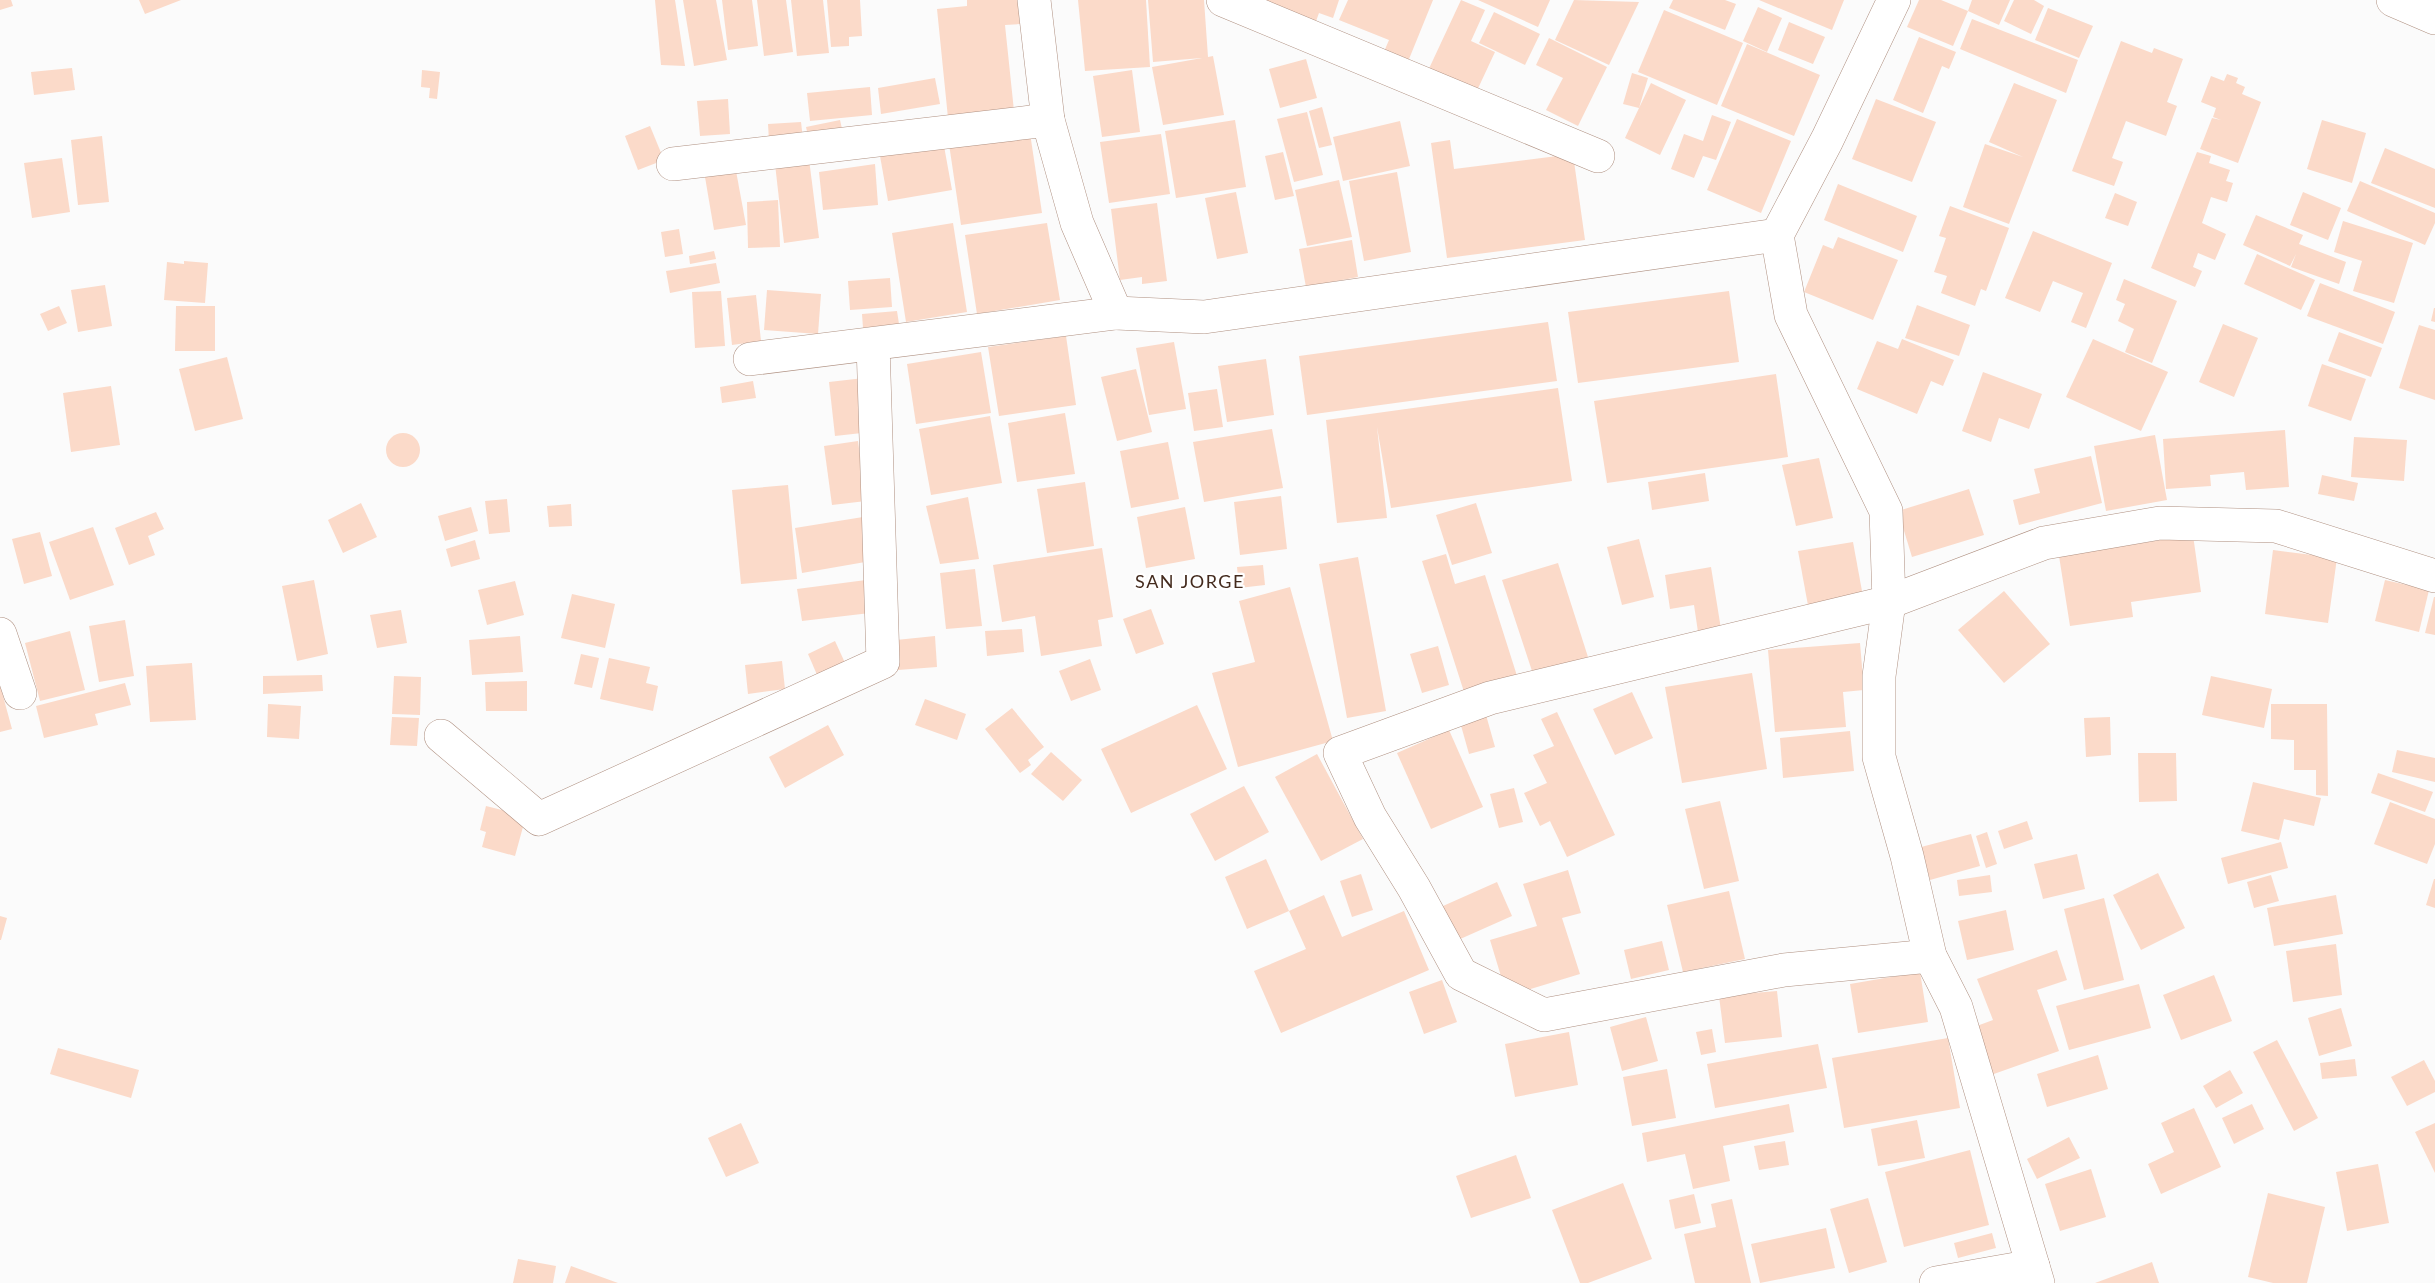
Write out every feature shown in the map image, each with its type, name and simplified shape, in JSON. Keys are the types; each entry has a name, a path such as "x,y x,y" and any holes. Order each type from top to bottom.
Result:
{"street":[{"path":"1034,0 1048,120 1077,223 1116,313"},
{"path":"1223,0 1598,156"},
{"path":"1894,0 1827,140 1777,235 1791,315 1886,511 1889,602 1879,676 1879,757 1907,856 1930,956 1956,1007 2036,1274 1936,1283"},
{"path":"2393,0 2435,18"},
{"path":"673,164 1048,120"},
{"path":"750,359 1116,313 1204,317 1777,235"},
{"path":"441,736 539,819 883,662 873,344"},
{"path":"1930,956 1784,970 1544,1015 1461,974 1414,888 1370,817 1340,753 1490,698 1889,602 2044,543 2160,523 2276,526 2435,576"},
{"path":"0,634 20,693"}],"building":[{"path":"0,0 11,0 13,6 0,10"},
{"path":"139,0 181,0 145,14"},
{"path":"655,0 675,0 685,66 661,65"},
{"path":"683,0 716,0 727,60 694,66"},
{"path":"722,0 752,0 758,46 728,50"},
{"path":"757,0 786,0 793,52 764,56"},
{"path":"791,0 823,0 829,53 797,56"},
{"path":"827,0 860,0 862,36 849,37 849,46 831,47"},
{"path":"967,0 1018,0 1020,24 1005,25 1014,111 948,118 937,9 967,6"},
{"path":"1078,0 1146,0 1150,67 1085,71"},
{"path":"1148,0 1204,0 1208,57 1213,56 1224,115 1163,125 1152,67 1202,58 1153,62"},
{"path":"1246,0 1339,0 1333,18 1319,13 1315,24"},
{"path":"1348,0 1433,0 1407,64 1383,54 1389,40 1339,20"},
{"path":"1461,0 1485,10 1471,41 1495,52 1474,97 1426,75"},
{"path":"1478,0 1550,0 1538,27"},
{"path":"1574,0 1639,2 1609,65 1555,40"},
{"path":"1673,0 1725,0 1736,4 1725,30 1669,8"},
{"path":"1759,0 1844,0 1832,30"},
{"path":"1919,0 1941,0 1968,11 1953,46 1907,27"},
{"path":"1972,0 2010,0 1999,25 1968,11"},
{"path":"2014,0 2034,0 2044,6 2031,34 2004,21"},
{"path":"1758,7 1782,18 1767,52 1743,41"},
{"path":"2048,8 2093,26 2079,58 2035,40"},
{"path":"1664,10 1743,43 1717,105 1638,72"},
{"path":"1494,12 1540,34 1525,65 1479,43"},
{"path":"1972,19 2078,60 2066,93 1960,49"},
{"path":"1789,22 1825,37 1813,64 1778,50"},
{"path":"1919,37 1956,52 1949,69 1942,66 1923,113 1893,100"},
{"path":"1549,38 1607,67 1578,126 1546,110 1563,78 1536,65"},
{"path":"2121,41 2152,53 2154,48 2183,59 2167,102 2177,106 2166,136 2126,121 2112,158 2123,162 2114,186 2072,171"},
{"path":"1747,44 1820,75 1794,136 1721,106"},
{"path":"1306,59 1317,98 1280,108 1269,69"},
{"path":"72,68 75,90 34,95 31,72"},
{"path":"422,70 440,72 437,99 429,98 430,88 421,87"},
{"path":"1132,70 1140,132 1102,137 1093,76"},
{"path":"1632,73 1648,78 1639,108 1623,104"},
{"path":"2227,74 2238,78 2236,83 2245,87 2242,94 2261,102 2238,163 2200,149 2212,118 2221,120 2213,117 2216,108 2201,102 2211,76 2224,81"},
{"path":"935,78 940,104 881,114 878,88"},
{"path":"1651,83 1686,100 1660,155 1625,138"},
{"path":"2014,83 2057,100 2009,224 1963,207 1985,144 2023,157 1989,142"},
{"path":"870,87 872,115 810,121 807,93"},
{"path":"728,99 730,134 700,136 697,101"},
{"path":"1876,99 1936,122 1912,182 1852,159"},
{"path":"1322,107 1332,145 1319,148 1309,111"},
{"path":"1307,112 1323,175 1294,182 1277,119"},
{"path":"1712,115 1731,122 1716,160 1703,156 1694,178 1671,169 1684,134 1703,141"},
{"path":"1737,119 1791,141 1761,213 1707,190"},
{"path":"840,120 843,133 809,140 806,127"},
{"path":"1235,120 1246,187 1176,198 1165,131"},
{"path":"2322,120 2366,133 2352,183 2307,169"},
{"path":"1400,121 1410,166 1343,181 1333,137"},
{"path":"801,122 803,139 769,141 768,124"},
{"path":"650,126 664,160 638,170 625,136"},
{"path":"1030,133 1042,213 961,225 949,144"},
{"path":"1161,134 1170,194 1109,203 1100,142"},
{"path":"102,136 109,202 78,205 71,140"},
{"path":"1450,140 1454,169 1573,154 1585,240 1447,258 1431,143"},
{"path":"944,146 952,190 888,201 880,156"},
{"path":"2385,148 2435,169 2435,208 2371,183"},
{"path":"1283,152 1294,196 1275,200 1265,156"},
{"path":"2197,152 2211,156 2209,163 2230,170 2226,181 2233,183 2227,202 2211,197 2202,223 2226,234 2215,260 2198,253 2193,267 2202,271 2195,287 2151,268"},
{"path":"62,158 70,212 32,218 24,163"},
{"path":"809,159 819,238 784,243 775,164"},
{"path":"875,164 878,205 823,210 819,172"},
{"path":"736,171 746,225 714,230 705,177"},
{"path":"1397,172 1411,252 1364,261 1349,181"},
{"path":"1339,180 1352,237 1307,246 1295,190"},
{"path":"2360,181 2435,213 2435,223 2425,245 2347,211"},
{"path":"1838,184 1917,216 1903,252 1824,220"},
{"path":"1236,192 1248,253 1217,259 1205,198"},
{"path":"2303,192 2341,208 2328,240 2290,225"},
{"path":"2115,193 2137,202 2128,226 2105,218"},
{"path":"778,200 780,247 748,248 747,202"},
{"path":"1157,203 1167,281 1142,284 1142,277 1120,280 1111,209"},
{"path":"1950,206 2009,228 1986,291 1981,289 1975,306 1941,293 1947,276 1934,272 1946,238 1939,236"},
{"path":"2256,215 2303,235 2299,244 2346,262 2339,284 2291,267 2296,254 2290,266 2243,245"},
{"path":"2343,221 2413,243 2394,303 2353,291 2362,261 2334,252"},
{"path":"953,223 967,312 906,322 892,233"},
{"path":"1047,223 1060,300 977,314 965,235"},
{"path":"679,229 683,254 665,257 661,232"},
{"path":"2033,231 2112,263 2086,328 2071,322 2083,293 2053,281 2040,312 2005,298"},
{"path":"1838,237 1898,260 1873,320 1804,292 1823,245 1833,249"},
{"path":"1352,240 1358,277 1306,287 1299,249"},
{"path":"714,251 716,259 690,264 689,256"},
{"path":"2257,254 2315,280 2301,310 2244,284"},
{"path":"184,261 208,263 205,303 164,300 167,262 184,264"},
{"path":"716,263 720,283 670,293 666,271"},
{"path":"890,278 892,307 850,310 848,281"},
{"path":"2124,279 2177,301 2152,363 2125,352 2134,329 2118,321 2125,304 2116,300"},
{"path":"2320,283 2395,312 2383,344 2307,316"},
{"path":"105,285 112,326 78,332 71,290"},
{"path":"767,290 821,294 818,334 764,330"},
{"path":"721,291 725,346 695,348 692,292"},
{"path":"1729,291 1739,362 1578,383 1568,312"},
{"path":"756,295 761,341 732,345 727,298"},
{"path":"1917,305 1970,325 1959,356 1905,338"},
{"path":"59,306 67,323 48,331 40,314"},
{"path":"176,306 215,306 215,351 175,351"},
{"path":"2435,308 2435,322 2431,321"},
{"path":"897,311 899,324 863,328 862,314"},
{"path":"1548,322 1557,381 1307,415 1299,356"},
{"path":"2223,324 2258,338 2234,397 2199,382"},
{"path":"2419,325 2435,330 2435,400 2399,388"},
{"path":"2339,332 2382,348 2371,377 2328,361"},
{"path":"1066,336 1076,405 999,416 988,347"},
{"path":"1902,339 1954,360 1943,386 1931,381 1917,414 1857,389 1877,341 1898,349"},
{"path":"2093,339 2168,372 2141,431 2066,397"},
{"path":"1174,342 1186,409 1149,415 1136,348"},
{"path":"981,352 991,413 916,424 907,364"},
{"path":"227,357 243,419 195,431 179,369"},
{"path":"1266,359 1274,415 1227,422 1218,366"},
{"path":"2322,364 2366,379 2351,421 2308,406"},
{"path":"1136,369 1152,432 1117,441 1101,377"},
{"path":"1983,372 2042,394 2029,429 1999,418 1991,442 1962,431"},
{"path":"1776,374 1788,457 1607,483 1594,401"},
{"path":"864,378 871,432 835,436 829,382"},
{"path":"753,381 756,398 722,403 720,387"},
{"path":"111,386 120,445 71,452 63,393"},
{"path":"1558,388 1572,481 1391,508 1377,427 1387,518 1337,523 1326,420"},
{"path":"1217,389 1223,427 1194,431 1188,393"},
{"path":"1065,413 1075,474 1017,482 1008,423"},
{"path":"990,416 1002,483 931,495 919,429"},
{"path":"1272,429 1283,488 1204,502 1193,442"},
{"path":"2285,430 2289,487 2246,490 2244,472 2210,475 2211,486 2166,489 2163,439"},
{"path":"403,433 415,438 420,450 415,462 403,467 391,462 386,450 391,438"},
{"path":"2155,435 2167,500 2106,511 2094,446"},
{"path":"2354,437 2407,440 2404,481 2351,477"},
{"path":"858,441 866,501 832,505 824,446"},
{"path":"1168,442 1179,499 1131,508 1120,451"},
{"path":"2091,456 2102,503 2019,525 2013,500 2040,493 2034,469"},
{"path":"1819,458 1833,518 1796,526 1782,465"},
{"path":"1705,473 1709,501 1652,510 1648,482"},
{"path":"2322,475 2358,483 2354,501 2318,494"},
{"path":"1085,482 1094,546 1047,553 1037,489"},
{"path":"788,485 797,579 741,584 732,490"},
{"path":"1969,489 1984,535 1912,557 1898,511"},
{"path":"1281,496 1287,549 1240,555 1234,502"},
{"path":"968,497 979,559 940,564 926,506"},
{"path":"507,499 510,532 489,534 485,501"},
{"path":"361,503 377,537 343,553 328,520"},
{"path":"1476,503 1492,553 1452,565 1436,515"},
{"path":"571,504 572,526 549,527 547,506"},
{"path":"471,507 478,531 445,541 438,516"},
{"path":"1185,507 1195,559 1146,568 1137,517"},
{"path":"156,512 164,529 148,536 155,555 129,565 115,528"},
{"path":"863,517 871,561 802,573 795,528"},
{"path":"93,527 114,585 70,600 49,542"},
{"path":"40,532 52,576 24,584 12,539"},
{"path":"2193,535 2201,592 2131,602 2133,617 2070,626 2059,556"},
{"path":"1639,539 1654,597 1622,605 1607,547"},
{"path":"475,540 480,559 451,567 446,549"},
{"path":"1853,542 1864,602 1809,611 1798,551"},
{"path":"1102,548 1113,617 1098,620 1102,646 1041,656 1035,616 1002,622 993,565"},
{"path":"2273,550 2337,558 2328,623 2265,614"},
{"path":"1446,554 1455,584 1485,575 1518,679 1465,695 1422,561"},
{"path":"1358,557 1386,711 1347,718 1319,564"},
{"path":"1558,563 1588,657 1533,674 1502,580"},
{"path":"1263,565 1265,585 1239,588 1237,567"},
{"path":"1711,567 1721,629 1698,632 1694,605 1670,609 1665,575"},
{"path":"975,569 982,626 946,629 940,573"},
{"path":"314,580 328,654 297,661 282,586"},
{"path":"866,580 870,613 802,621 797,589"},
{"path":"2385,580 2429,590 2419,632 2375,621"},
{"path":"515,581 524,615 487,625 478,590"},
{"path":"1290,587 1333,741 1238,767 1212,673 1255,662 1239,601"},
{"path":"2004,591 2050,644 2004,683 1958,630"},
{"path":"572,594 615,604 605,648 561,638"},
{"path":"2435,597 2435,635 2425,633"},
{"path":"1151,609 1164,644 1136,654 1123,619"},
{"path":"401,610 407,643 377,648 370,615"},
{"path":"125,620 134,676 99,682 89,626"},
{"path":"1022,629 1024,652 987,656 985,631"},
{"path":"70,631 85,690 40,701 25,643"},
{"path":"520,636 523,672 472,675 469,640"},
{"path":"935,636 937,667 898,670 896,640"},
{"path":"835,641 846,665 818,677 808,654"},
{"path":"1860,643 1864,690 1843,692 1846,727 1775,732 1768,650"},
{"path":"1438,646 1449,685 1422,693 1410,654"},
{"path":"581,654 599,658 592,688 574,684"},
{"path":"609,658 650,667 646,683 658,686 653,711 600,699"},
{"path":"1090,659 1101,690 1071,701 1059,671"},
{"path":"782,661 785,689 748,694 745,665"},
{"path":"192,663 196,720 150,722 146,666"},
{"path":"1752,673 1767,769 1682,783 1665,687"},
{"path":"322,675 323,691 263,694 263,676"},
{"path":"394,676 421,677 420,715 392,714"},
{"path":"2211,676 2272,689 2264,728 2202,715"},
{"path":"527,681 527,711 486,711 485,682"},
{"path":"125,683 131,705 95,714 98,725 44,738 36,706"},
{"path":"0,685 12,729 0,732"},
{"path":"1632,692 1653,738 1615,755 1593,709"},
{"path":"925,699 966,714 957,740 915,725"},
{"path":"268,704 301,706 299,739 267,737"},
{"path":"2271,704 2327,704 2328,796 2316,795 2316,770 2294,770 2294,740 2271,739"},
{"path":"1197,705 1227,769 1131,813 1101,749"},
{"path":"1012,708 1044,747 1028,760 1031,765 1020,773 985,729"},
{"path":"1557,712 1615,835 1567,857 1550,821 1540,826 1524,793 1547,783 1533,755 1554,746 1541,719"},
{"path":"1486,715 1495,747 1469,754 1460,722"},
{"path":"392,717 419,718 417,746 390,745"},
{"path":"2110,717 2111,755 2086,757 2084,718"},
{"path":"828,725 844,755 785,788 769,757"},
{"path":"1449,730 1483,807 1431,829 1397,753"},
{"path":"1850,731 1854,771 1783,778 1780,738"},
{"path":"2397,750 2435,758 2435,782 2392,772"},
{"path":"1051,752 1082,780 1063,801 1031,774"},
{"path":"2138,753 2176,753 2177,801 2139,802"},
{"path":"1317,754 1363,839 1321,861 1275,777"},
{"path":"2378,773 2433,792 2425,812 2371,793"},
{"path":"2253,782 2321,798 2314,826 2284,819 2279,840 2241,831"},
{"path":"1244,786 1269,832 1215,861 1190,814"},
{"path":"1514,788 1523,822 1499,828 1490,794"},
{"path":"1720,801 1739,881 1704,889 1685,809"},
{"path":"2390,802 2435,819 2435,844 2427,864 2374,844"},
{"path":"486,806 526,816 515,856 482,847 486,832 480,830"},
{"path":"2027,821 2033,839 2004,849 1998,831"},
{"path":"1987,832 1997,864 1986,868 1976,836"},
{"path":"1971,834 1980,866 1930,880 1921,847"},
{"path":"2281,842 2288,868 2228,884 2221,858"},
{"path":"2077,854 2085,889 2043,899 2034,864"},
{"path":"1266,859 1289,911 1247,929 1225,877"},
{"path":"1568,870 1581,913 1562,918 1580,974 1507,996 1490,940 1537,926 1523,884"},
{"path":"2158,873 2185,928 2141,950 2113,895"},
{"path":"1361,874 1373,910 1352,917 1340,881"},
{"path":"1990,875 1992,892 1959,896 1957,880"},
{"path":"2271,875 2279,901 2254,908 2247,882"},
{"path":"2435,879 2435,908 2426,905"},
{"path":"1497,882 1512,916 1458,940 1443,906"},
{"path":"1729,891 1745,959 1683,972 1667,905"},
{"path":"1324,895 1342,937 1404,911 1429,970 1281,1033 1254,971 1306,949 1289,911"},
{"path":"2336,895 2343,934 2274,946 2267,908"},
{"path":"2104,898 2124,980 2084,990 2064,909"},
{"path":"2006,910 2014,950 1967,960 1958,921"},
{"path":"0,916 7,918 1,940 0,940"},
{"path":"1662,941 1669,970 1631,979 1624,950"},
{"path":"2336,944 2342,995 2293,1002 2286,951"},
{"path":"2057,950 2067,980 2037,990 2059,1051 1991,1075 1974,1027 1993,1020 1977,979"},
{"path":"1920,972 1928,1022 1858,1033 1850,984"},
{"path":"2214,975 2232,1021 2181,1040 2163,995"},
{"path":"1442,980 1457,1022 1424,1034 1409,992"},
{"path":"2139,984 2151,1028 2069,1050 2056,1006"},
{"path":"1777,991 1782,1037 1725,1043 1719,996"},
{"path":"2341,1008 2352,1046 2319,1056 2308,1018"},
{"path":"1646,1017 1658,1061 1622,1071 1610,1027"},
{"path":"1712,1029 1716,1052 1701,1055 1696,1032"},
{"path":"1569,1032 1578,1085 1515,1097 1505,1044"},
{"path":"1948,1038 1960,1108 1844,1128 1832,1058"},
{"path":"2277,1040 2318,1118 2294,1131 2253,1052"},
{"path":"1818,1044 1827,1088 1715,1108 1707,1064"},
{"path":"58,1048 139,1070 131,1098 50,1074"},
{"path":"2098,1055 2108,1089 2047,1107 2037,1074"},
{"path":"2355,1059 2357,1076 2322,1079 2320,1063"},
{"path":"2424,1060 2435,1081 2435,1092 2407,1106 2391,1077"},
{"path":"1667,1069 1676,1118 1632,1126 1623,1077"},
{"path":"2230,1070 2243,1093 2216,1108 2203,1086"},
{"path":"1789,1104 1794,1132 1723,1146 1730,1181 1693,1189 1685,1154 1647,1162 1642,1133"},
{"path":"2252,1104 2264,1129 2234,1144 2222,1118"},
{"path":"2194,1108 2221,1167 2161,1194 2148,1164 2174,1152 2161,1123"},
{"path":"1917,1120 1925,1158 1878,1166 1871,1129"},
{"path":"741,1123 759,1163 726,1177 708,1138"},
{"path":"2435,1123 2435,1173 2415,1132"},
{"path":"2069,1137 2080,1158 2037,1179 2027,1159"},
{"path":"1785,1141 1789,1165 1759,1170 1754,1146"},
{"path":"1970,1150 1989,1225 1904,1247 1885,1172"},
{"path":"1516,1155 1531,1198 1471,1218 1456,1176"},
{"path":"2378,1164 2389,1223 2347,1231 2336,1172"},
{"path":"2091,1169 2106,1217 2060,1231 2045,1184"},
{"path":"1623,1183 1652,1259 1588,1283 1580,1283 1552,1210"},
{"path":"2268,1193 2325,1207 2307,1283 2273,1283 2248,1277"},
{"path":"1694,1194 1701,1223 1675,1229 1669,1200"},
{"path":"1868,1198 1887,1262 1849,1273 1830,1209"},
{"path":"1732,1199 1751,1283 1695,1283 1684,1234 1716,1227 1711,1204"},
{"path":"1826,1228 1835,1268 1760,1283 1751,1244"},
{"path":"1992,1233 1996,1248 1958,1258 1954,1243"},
{"path":"518,1259 556,1266 553,1283 513,1283"},
{"path":"2152,1262 2159,1283 2095,1283"},
{"path":"571,1266 618,1283 565,1283"}],"district":[{"name":"SAN JORGE","path":"1190,581"}]}
